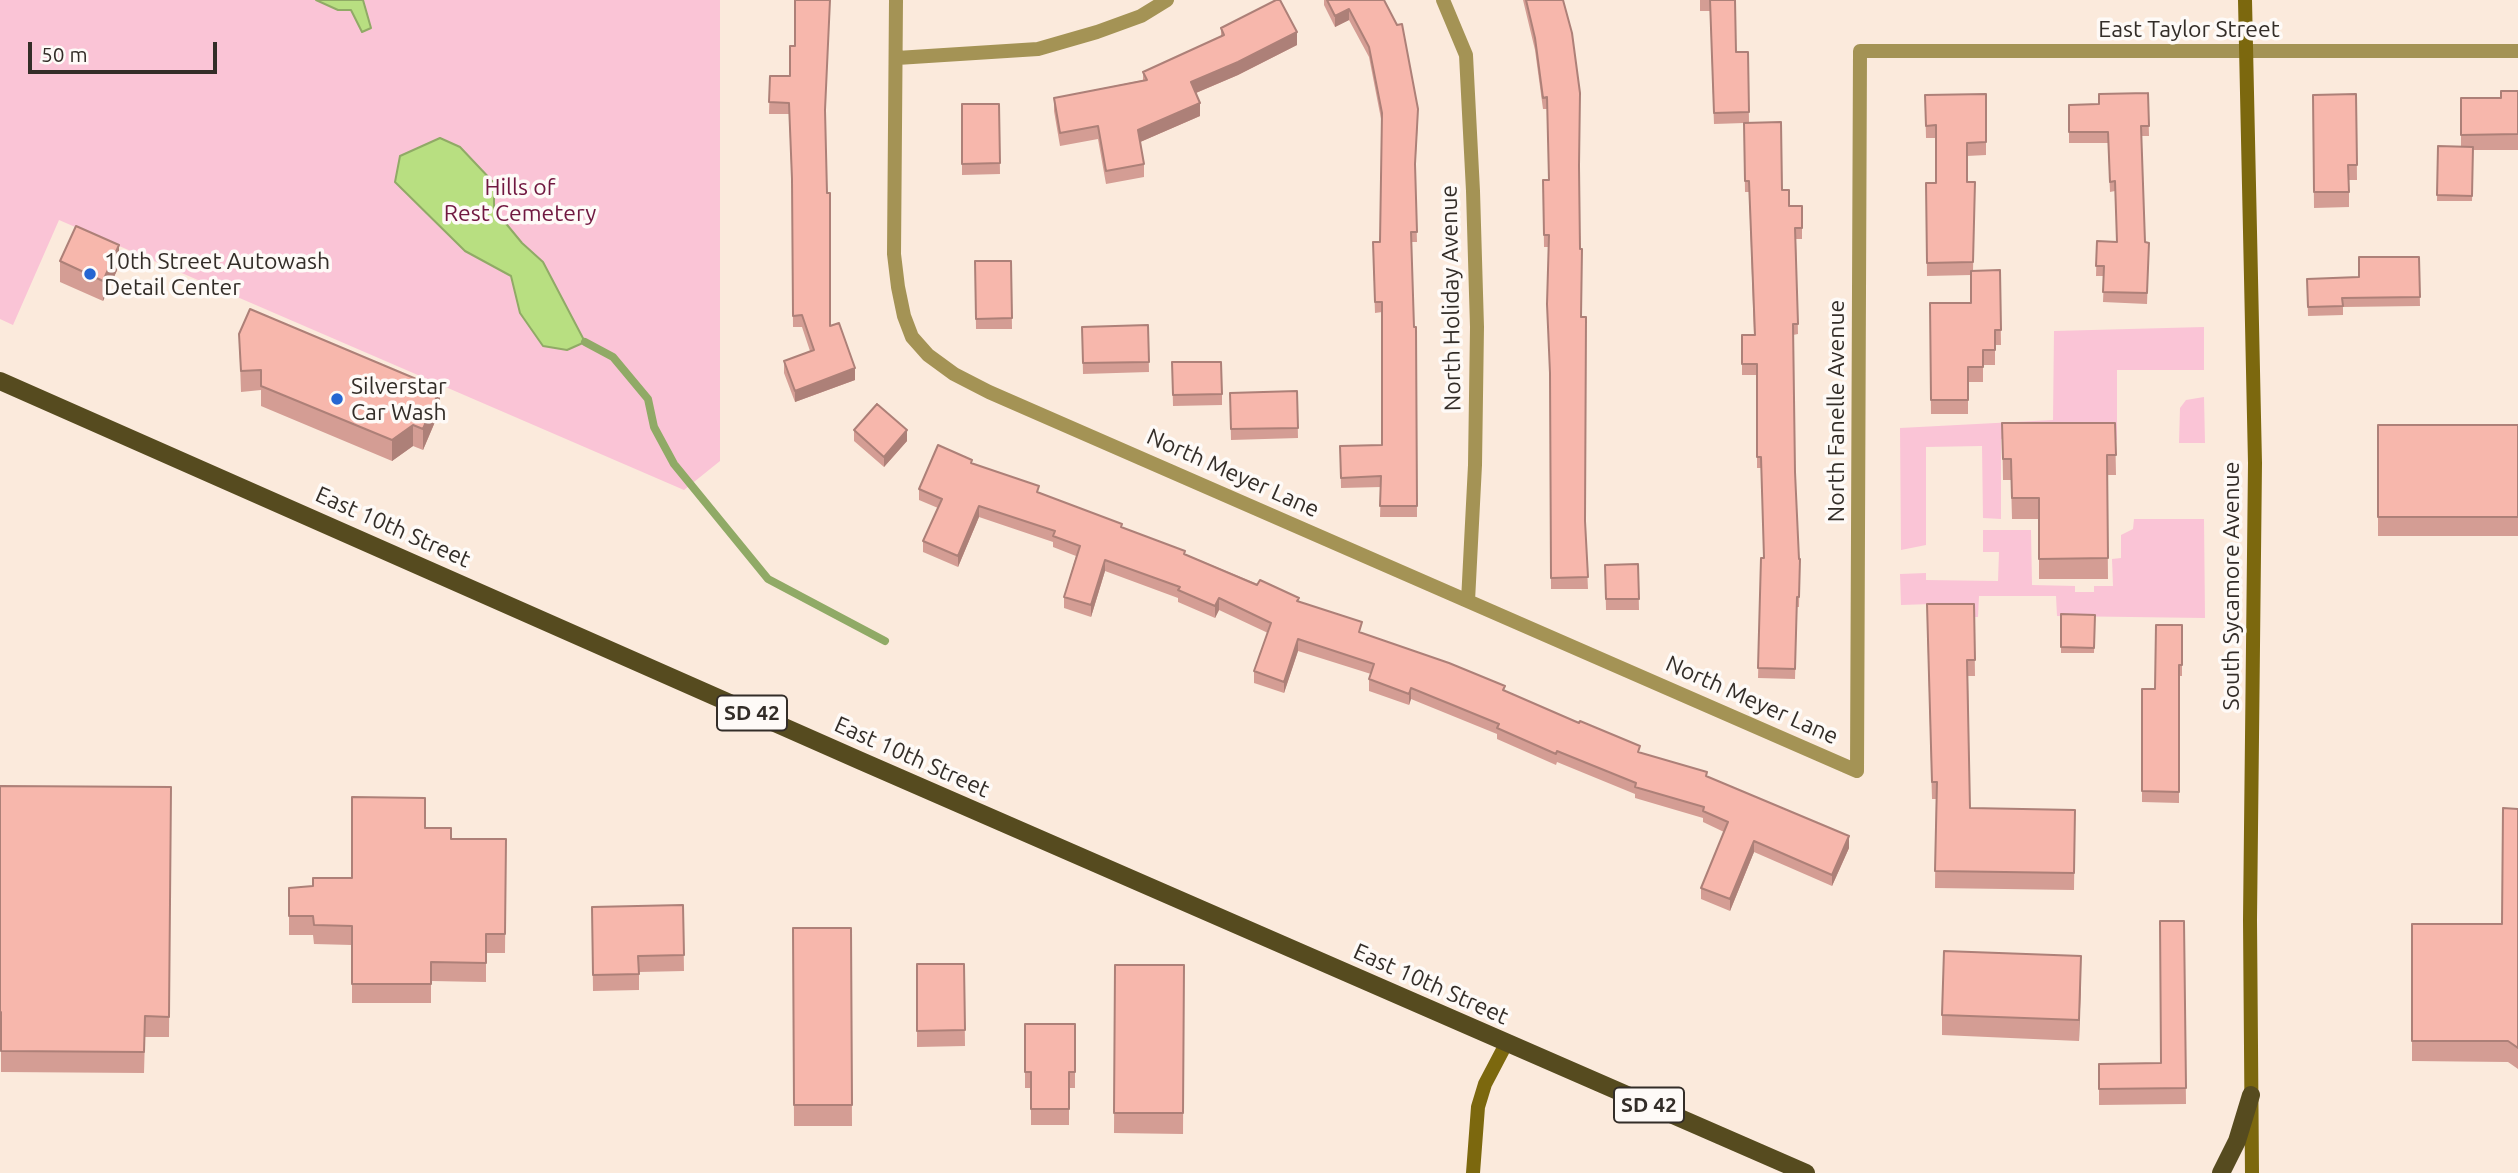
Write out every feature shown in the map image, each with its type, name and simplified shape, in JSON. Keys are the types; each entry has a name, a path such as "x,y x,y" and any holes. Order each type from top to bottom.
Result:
{"main road":[{"name":"South Sycamore Avenue","path":"2245,0 2255,463 2250,875 2252,1173"},
{"name":"East 10th Street","path":"0,381 1805,1173"},
{"path":"1473,1173 1478,1107 1485,1084 1506,1044"},
{"path":"2221,1173 2237,1141 2251,1095"}],"street":[{"name":"North Meyer Lane","path":"896,0 895,265 904,316 912,337 928,355 954,374 989,392 1857,771"},
{"path":"897,58 1038,49 1141,16 1167,0"},
{"name":"North Holiday Avenue","path":"1443,0 1466,55 1473,191 1477,327 1476,424 1468,601"},
{"name":"East Taylor Street","path":"1860,51 2518,51"},
{"name":"North Fanelle Avenue","path":"1857,771 1860,51"}],"green space":[{"name":"Hills of Rest Cemetery","path":"0,0 720,0 720,461 684,490 59,220 13,325 0,319"},
{"path":"2204,327 2204,370 2117,370 2117,440 2001,439 2001,519 1983,518 1982,446 1926,447 1926,545 1901,550 1900,428 2053,420 2054,331"},
{"path":"2204,397 2205,443 2179,443 2180,408 2186,400"},
{"path":"2134,519 2204,519 2205,618 2057,616 2056,596 1979,596 1978,617 1933,617 1931,604 1901,605 1900,574 1926,573 1926,580 1998,581 1999,552 1983,552 1983,530 2031,530 2032,585 2075,586 2075,592 2094,592 2094,586 2113,586 2112,559 2121,558 2121,535 2133,529"}],"shaded area":[{"path":"316,0 363,0 371,28 362,32 351,10 338,10"},
{"path":"440,138 460,147 494,183 494,209 522,243 543,262 585,342 567,350 543,346 520,313 511,276 465,251 395,182 400,156"}],"building":[{"path":"795,0 830,0 825,110 827,193 830,193 830,326 839,323 855,368 795,391 784,361 814,350 802,315 793,316 789,103 769,102 770,76 790,76 790,46 795,46"},
{"path":"1280,0 1297,32 1191,82 1200,103 1138,130 1144,164 1106,171 1098,126 1060,133 1054,98 1147,80 1143,72 1224,35 1221,28"},
{"path":"1327,0 1384,0 1397,25 1402,24 1418,109 1415,164 1417,232 1411,232 1416,327 1417,506 1380,506 1381,476 1341,478 1340,446 1382,445 1382,302 1375,302 1373,242 1380,242 1382,113 1369,47 1349,9 1335,16"},
{"path":"1526,0 1563,0 1572,33 1580,93 1581,317 1586,317 1585,521 1588,577 1551,578 1547,304 1549,235 1544,235 1543,180 1549,180 1547,97 1543,98 1535,38"},
{"path":"1710,0 1735,0 1736,52 1748,52 1749,112 1714,113"},
{"path":"2501,91 2518,91 2518,134 2461,135 2461,98 2501,98"},
{"path":"2148,93 2149,126 2141,126 2145,242 2149,243 2147,293 2103,292 2104,266 2096,266 2097,241 2117,242 2115,181 2110,182 2108,132 2069,132 2069,105 2099,104 2099,94"},
{"path":"1986,94 1986,142 1967,143 1967,182 1975,182 1973,262 1927,263 1926,183 1936,183 1936,125 1926,126 1925,95"},
{"path":"2356,94 2357,165 2348,165 2349,192 2314,192 2313,95"},
{"path":"962,104 999,104 1000,163 962,164"},
{"path":"1781,122 1782,190 1789,190 1789,206 1802,206 1802,228 1795,228 1798,324 1793,324 1795,472 1800,559 1795,669 1758,668 1761,558 1764,558 1761,457 1757,457 1757,364 1742,364 1742,335 1755,335 1744,123"},
{"path":"2438,146 2473,147 2472,196 2437,195"},
{"path":"76,226 119,245 103,281 60,261"},
{"path":"2359,257 2419,257 2420,297 2342,298 2343,306 2308,307 2307,279 2359,277"},
{"path":"975,261 1011,261 1012,318 976,319"},
{"path":"2000,270 2001,330 1995,330 1995,350 1983,350 1983,367 1968,367 1968,400 1931,400 1930,303 1971,303 1971,271"},
{"name":"Silverstar Car Wash","path":"250,309 440,389 423,429 413,425 392,440 261,386 261,370 241,371 239,334"},
{"path":"1148,325 1149,362 1083,363 1082,327"},
{"path":"1172,362 1221,362 1222,394 1173,395"},
{"path":"1297,391 1298,428 1231,429 1230,393"},
{"path":"877,404 907,430 884,457 854,430"},
{"path":"2002,423 2115,423 2116,455 2107,455 2108,558 2039,559 2039,498 2012,498 2011,459 2003,459"},
{"path":"2378,425 2518,425 2518,517 2378,517"},
{"path":"938,445 972,460 971,463 1039,486 1037,492 1122,524 1121,527 1185,551 1184,554 1257,585 1260,580 1299,598 1297,601 1362,622 1359,632 1449,663 1505,686 1503,690 1640,746 1638,752 1707,772 1706,776 1849,836 1832,875 1754,841 1730,899 1701,888 1728,822 1703,811 1704,807 1635,787 1636,783 1557,751 1556,754 1497,728 1499,724 1411,688 1409,694 1369,679 1374,664 1298,639 1284,682 1254,671 1271,623 1219,598 1215,606 1178,590 1180,587 1105,560 1091,605 1064,597 1080,546 1053,536 1055,531 979,506 958,556 923,541 942,499 919,489"},
{"path":"1638,564 1639,599 1606,599 1605,565"},
{"path":"1927,604 1974,604 1975,660 1967,660 1970,808 2075,810 2074,873 1935,871 1937,782 1932,782"},
{"path":"2061,614 2095,615 2094,648 2061,647"},
{"path":"2156,625 2182,625 2182,665 2179,665 2179,792 2142,791 2142,689 2155,689"},
{"path":"0,786 171,787 169,1017 145,1016 144,1052 1,1051"},
{"path":"352,797 425,798 425,828 451,828 451,839 506,839 505,934 486,934 486,963 431,962 431,984 352,984 352,926 314,925 313,916 289,916 289,888 313,886 313,878 352,878"},
{"path":"2503,808 2518,809 2518,1048 2508,1041 2412,1041 2412,924 2502,924"},
{"path":"683,905 684,955 638,956 639,974 593,975 592,907"},
{"path":"2160,921 2184,921 2186,1088 2099,1089 2099,1064 2161,1063"},
{"path":"793,928 851,928 852,1105 794,1105"},
{"path":"1944,951 2081,956 2079,1020 1942,1015"},
{"path":"917,964 964,964 965,1030 917,1031"},
{"path":"1115,965 1184,965 1183,1113 1114,1113"},
{"path":"1025,1024 1075,1024 1075,1072 1069,1072 1069,1109 1031,1109 1031,1072 1025,1072"}],"waterway":[{"path":"585,342 613,357 648,399 654,427 674,464 768,579 885,641"}],"place":[{"name":"10th Street Autowash Detail Center","path":"90,274"},
{"name":"Silverstar Car Wash","path":"337,399"}]}
